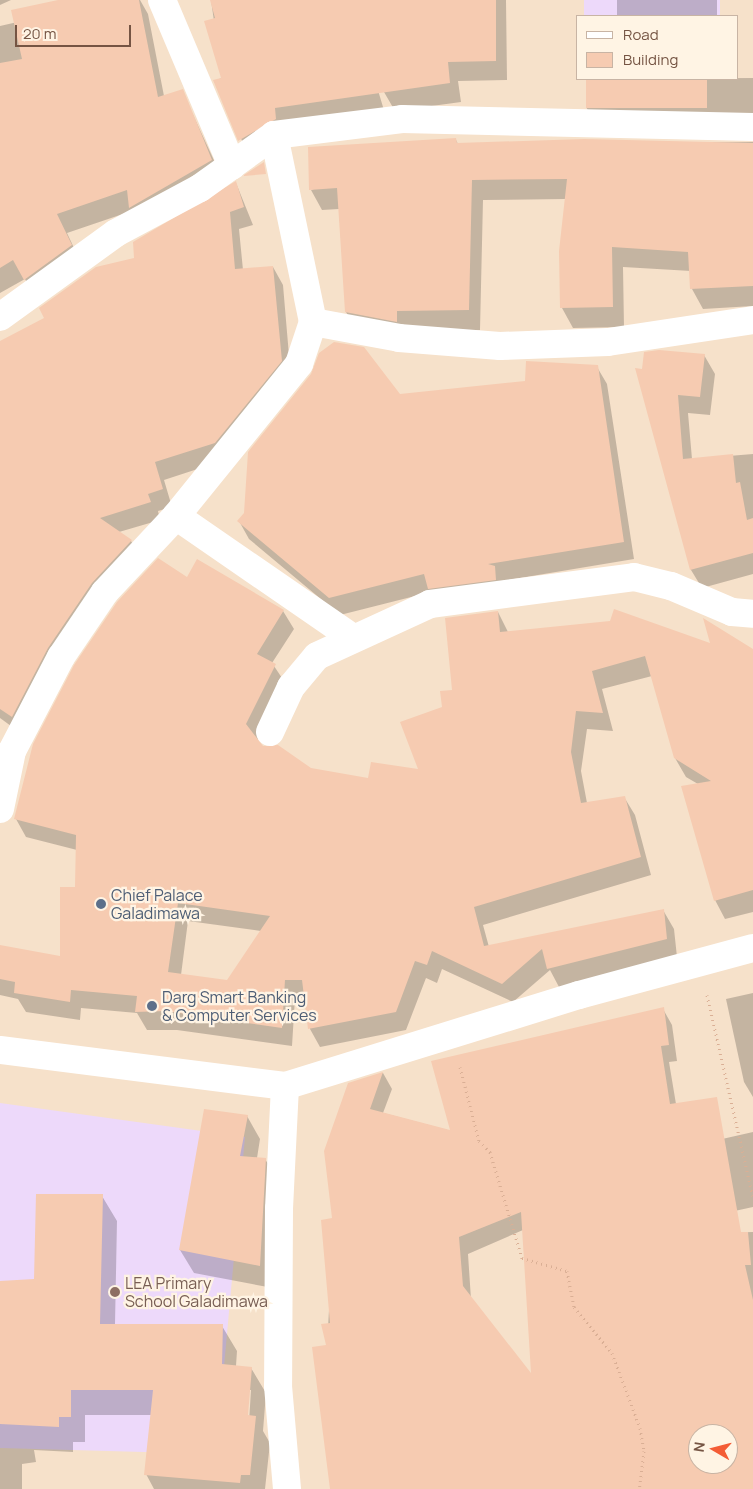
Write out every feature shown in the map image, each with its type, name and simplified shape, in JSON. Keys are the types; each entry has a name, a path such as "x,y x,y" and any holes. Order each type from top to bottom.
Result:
{"street":[{"path":"162,0 232,166"},
{"path":"0,317 116,233 232,166 274,135 402,119 753,128"},
{"path":"0,809 6,745 60,657 105,592 176,516 299,364 313,322 274,135"},
{"path":"313,322 399,338 500,346 608,342 753,320"},
{"path":"176,516 353,638"},
{"path":"270,732 304,668 317,656 430,604 634,577 654,580 732,612 753,614"},
{"path":"0,1050 285,1086 452,1032 753,948"},
{"path":"285,1086 278,1209 278,1386 287,1489"}],"path":[{"path":"699,962 753,1197"},
{"path":"452,1032 479,1141 490,1152 522,1258 567,1271 574,1306 612,1352 640,1428 644,1451 639,1489"}],"shaded area":[{"path":"0,0 753,0 753,1489 0,1489"},
{"path":"584,0 720,0 720,15 584,15"},
{"name":"LEA Primary School Galadimawa","path":"0,1103 245,1137 216,1454 0,1448"}],"building":[{"path":"58,0 139,0 158,97 183,89 212,160 129,208 127,190 57,214 72,245 24,280 13,260 0,268 0,63 22,59 11,10"},
{"path":"210,0 496,0 496,61 448,62 450,83 275,108 276,119 238,141 213,80 221,78 204,21 215,18"},
{"path":"586,80 707,80 707,108 586,108"},
{"path":"456,138 457,143 584,139 753,143 753,286 690,289 688,252 612,247 613,307 560,308 559,251 567,179 472,180 469,310 397,311 397,322 345,312 337,188 309,190 308,147"},
{"path":"264,162 266,174 244,176 244,175"},
{"path":"236,181 244,207 230,212 235,269 273,266 282,361 215,443 155,462 163,489 148,494 151,502 100,518 132,540 92,583 48,648 12,717 0,709 0,341 44,318 39,308 96,267 134,258 133,242"},
{"path":"334,342 364,347 400,394 525,381 526,361 598,365 624,542 488,564 495,566 496,580 428,589 424,574 329,598 237,521 244,513 248,452 311,374 319,353"},
{"path":"659,350 705,354 700,397 678,395 683,459 733,454 736,483 740,482 747,520 753,518 753,553 690,570 635,368 642,369 644,352"},
{"path":"158,558 187,577 197,559 284,610 257,654 276,664 246,724 263,746 278,745 311,768 368,778 371,762 418,769 400,722 442,707 440,691 452,690 445,618 498,611 500,632 610,621 614,609 710,643 703,618 753,649 753,890 714,901 681,786 711,781 674,758 645,656 592,671 603,713 576,711 571,752 581,803 625,796 641,857 474,907 484,946 664,909 667,939 547,969 542,949 502,984 432,951 427,965 415,961 396,1012 308,1029 302,980 285,980 282,1028 166,1011 135,1012 137,996 71,990 70,1002 14,993 15,982 0,979 0,945 60,956 60,887 75,887 76,835 14,819 33,744 74,665 117,602","holes":["178,903 270,916 227,980 168,972"]},
{"path":"664,1007 669,1045 661,1046 670,1104 717,1097 741,1232 748,1232 751,1265 745,1265 753,1300 753,1489 330,1489 312,1347 326,1345 321,1324 330,1323 321,1220 332,1218 324,1151 348,1083 383,1072 370,1109 450,1130 431,1061","holes":["521,1212 531,1373 463,1286 459,1237"]},
{"path":"204,1109 248,1115 240,1156 266,1158 260,1266 179,1250"},
{"path":"36,1194 103,1194 100,1324 223,1324 222,1364 252,1367 248,1415 256,1416 250,1475 241,1475 240,1483 144,1475 153,1390 71,1390 71,1417 59,1417 59,1427 0,1424 0,1281 34,1279"}],"place":[{"name":"Chief Palace Galadimawa","path":"101,904"},
{"name":"Darg Smart Banking & Computer Services","path":"152,1006"},
{"name":"LEA Primary School Galadimawa","path":"115,1292"}]}
